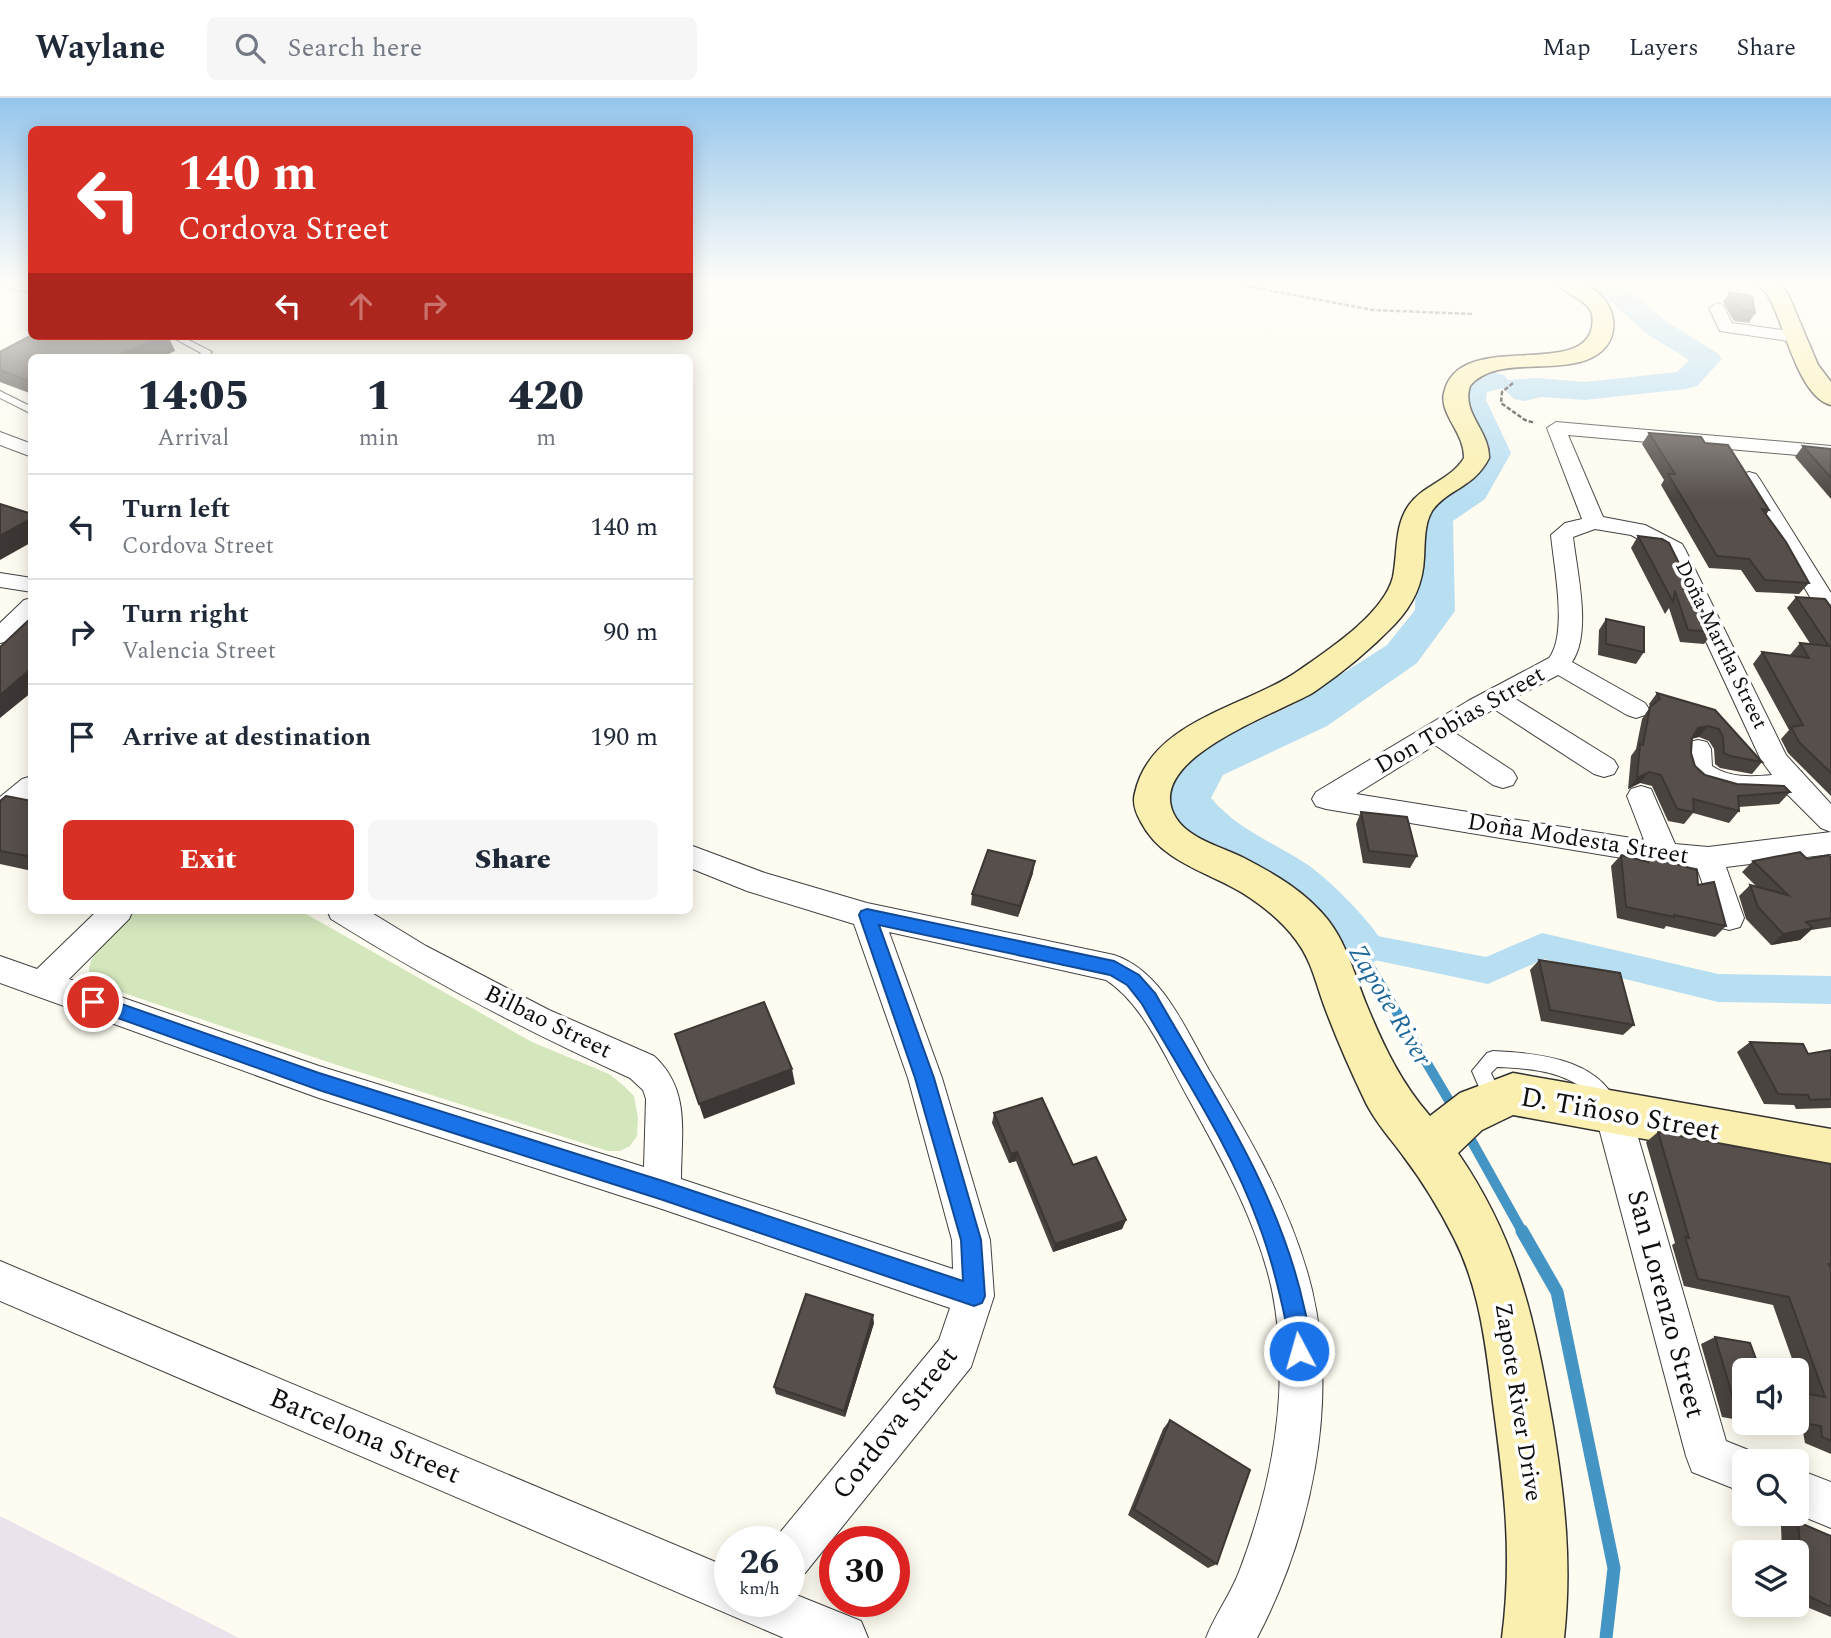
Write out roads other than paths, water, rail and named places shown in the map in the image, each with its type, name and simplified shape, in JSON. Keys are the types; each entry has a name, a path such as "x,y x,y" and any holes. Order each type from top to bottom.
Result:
{"street":[{"name":"Zapote River Drive","path":"1533,1638 1539,1584 1535,1498 1510,1323 1495,1271 1472,1221 1461,1122 1387,1098 1345,1003 1327,954 1308,925 1279,898 1241,873 1167,835 1155,811 1151,795 1163,768 1177,752 1205,733 1302,684 1380,623 1404,589 1418,511 1427,501 1464,474 1474,461 1477,447 1454,399 1456,390 1466,375 1491,365 1574,356"},
{"path":"1803,356 1807,366 1831,398"},
{"path":"0,421 28,432"},
{"path":"1594,522 1556,428 1831,452"},
{"path":"0,438 28,449"},
{"path":"1727,443 1831,612"},
{"name":"Don Tobias Street","path":"1326,799 1558,664 1568,650 1571,632 1562,535 1573,528 1594,522"},
{"name":"Doña Martha Street","path":"1594,522 1637,530 1674,549 1776,760 1794,784 1831,821"},
{"path":"0,580 28,584"},
{"path":"0,635 28,609"},
{"path":"1558,664 1636,709"},
{"path":"1496,698 1604,767"},
{"path":"1436,733 1503,778"},
{"path":"1698,749 1698,770 1719,783 1731,786 1794,784"},
{"path":"0,813 28,789"},
{"path":"1641,796 1664,854"},
{"name":"Doña Modesta Street","path":"1326,799 1664,854 1708,858 1831,843"},
{"path":"693,857 758,883 867,915 1114,968 1133,980 1149,999 1236,1151 1268,1221 1287,1279 1298,1330 1301,1394 1292,1471 1271,1551 1230,1638"},
{"path":"1708,858 1729,918"},
{"path":"43,984 114,914"},
{"name":"Bilbao Street","path":"349,914 415,954 537,1020 642,1067 656,1080 664,1099 663,1191"},
{"name":"Cordova Street","path":"805,1537 956,1352 974,1296 971,1240 925,1078 867,915"},
{"path":"0,969 319,1082 663,1191 974,1296"},
{"name":"D. Tiñoso Street","path":"1461,1122 1513,1094 1831,1151"},
{"name":"San Lorenzo Street","path":"1613,1113 1708,1457 1732,1466"},
{"name":"Barcelona Street","path":"0,1281 714,1585"},
{"path":"1809,1497 1831,1505"},
{"path":"792,1617 844,1638"}],"lane":[{"path":"0,394 28,409"}],"waterway":[{"path":"1518,387 1525,392 1537,387 1585,391 1686,380 1707,359 1702,356"},
{"name":"Zapote River","path":"1357,945 1290,879 1209,829 1186,800 1206,764 1311,715 1402,654 1435,611 1435,516 1458,504 1472,492 1483,477 1494,453 1470,400 1472,386 1493,381"},
{"name":"Zapote River","path":"1357,945 1454,1109"},
{"path":"1357,945 1488,971 1542,946 1718,988 1831,990"},
{"name":"Zapote River","path":"1466,1131 1523,1233"},
{"name":"Zapote River","path":"1522,1231 1557,1292 1614,1568 1606,1638"}]}
